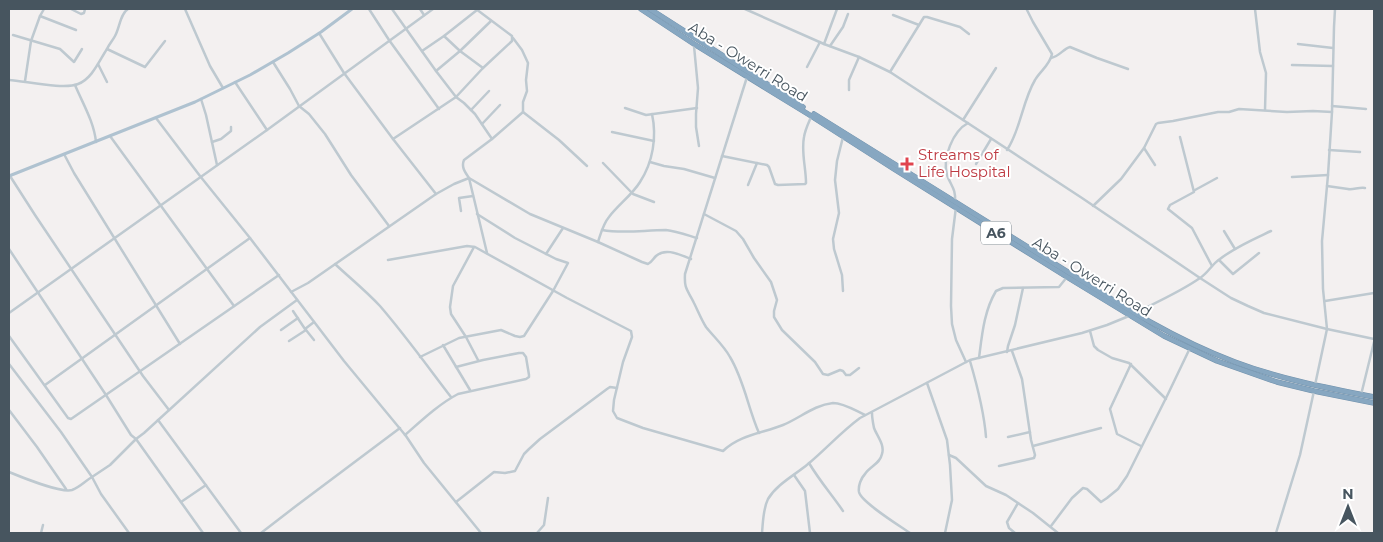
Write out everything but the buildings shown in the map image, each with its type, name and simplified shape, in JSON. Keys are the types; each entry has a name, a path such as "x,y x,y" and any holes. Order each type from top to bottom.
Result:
{"highway":[{"name":"Aba - Owerri Road","path":"642,9 694,44 1164,336 1238,369 1277,382 1374,403"},
{"name":"Aba - Owerri Road","path":"650,9 800,105 1135,313 1182,339 1234,362 1314,389 1374,397"}],"main road":[{"path":"10,176 156,118 223,88 272,62 319,33 352,9"}],"street":[{"path":"25,81 31,41 44,9"},
{"path":"71,9 81,14 84,13 85,9"},
{"path":"9,80 75,85 81,83 98,64 114,37 126,9"},
{"path":"185,9 210,66 223,88"},
{"path":"369,9 389,40 440,109"},
{"path":"392,9 436,71 456,97 471,110 492,139"},
{"path":"420,9 424,15"},
{"path":"9,314 433,9"},
{"path":"422,51 444,36 476,9 513,38 522,50 528,64 527,91 523,102 523,112 463,162 487,254"},
{"path":"745,9 824,44 860,57 890,72 1200,278 1248,306 1272,315 1374,341 1361,395"},
{"path":"824,44 837,9"},
{"path":"1255,9 1260,52 1266,73 1265,110"},
{"path":"1276,533 1300,455 1327,329 1322,272 1322,241 1332,112 1336,9"},
{"path":"1027,10 1032,22 1052,54 1051,58"},
{"path":"830,46 843,27 848,14"},
{"path":"893,15 919,25"},
{"path":"40,16 76,30"},
{"path":"890,72 924,17 960,27 969,34"},
{"path":"436,71 491,21"},
{"path":"319,33 344,73 436,194"},
{"path":"13,35 60,49 74,62 82,48"},
{"path":"444,36 483,68"},
{"path":"393,139 456,97 513,38"},
{"path":"107,49 145,67 165,41"},
{"path":"807,67 820,42"},
{"path":"694,44 698,88 696,127 699,146"},
{"path":"1298,44 1333,48"},
{"path":"1007,150 1013,141 1034,80 1051,58 1070,47 1128,69"},
{"path":"849,90 849,80 860,57"},
{"path":"272,62 299,106 309,114 325,134 389,226"},
{"path":"98,64 107,82"},
{"path":"1292,65 1333,66"},
{"path":"963,120 996,68"},
{"path":"747,76 685,274 686,290 691,296 706,327 730,357 739,376 759,433"},
{"path":"235,82 267,130"},
{"path":"75,85 95,132 96,142"},
{"path":"471,110 489,91"},
{"path":"202,98 217,164"},
{"path":"482,124 500,105"},
{"path":"1332,106 1366,109"},
{"path":"625,108 643,114 652,114 697,108"},
{"path":"1093,206 1118,183 1144,148 1158,122 1240,109 1332,112"},
{"path":"523,112 588,166"},
{"path":"598,242 608,218 632,193 650,162 655,127 652,114"},
{"path":"722,156 769,167 775,184 805,184 806,169 803,138 811,116"},
{"path":"156,118 344,361 405,434 424,463 481,533"},
{"path":"955,201 956,194 946,171 947,159 959,130 968,123"},
{"path":"212,142 224,137 231,131 231,127"},
{"path":"612,132 654,141"},
{"path":"110,136 234,306"},
{"path":"843,137 835,180 839,213 833,239 834,250 842,275 843,291"},
{"path":"976,164 990,138"},
{"path":"1180,138 1195,190"},
{"path":"1144,148 1156,165"},
{"path":"1329,150 1360,152"},
{"path":"64,154 180,344"},
{"path":"650,162 715,178"},
{"path":"603,163 632,193 654,202"},
{"path":"748,185 757,163"},
{"path":"1292,177 1328,175"},
{"path":"10,176 140,371 169,410"},
{"path":"291,292 308,283 436,194 468,178"},
{"path":"468,178 530,214 648,264 663,252 675,253 691,258"},
{"path":"1212,266 1192,228 1168,209 1170,205 1218,178"},
{"path":"1327,186 1349,189 1365,188"},
{"path":"461,211 459,198 473,196"},
{"path":"956,207 952,239 952,324 956,340 975,378 986,437"},
{"path":"420,357 459,338 501,330 520,338 524,336 554,290 568,263 515,238 478,214"},
{"path":"704,214 740,234 754,258 772,282 777,300 774,317 782,330 815,362 823,374 828,375 840,370 846,375 850,375 859,368"},
{"path":"546,254 563,228"},
{"path":"602,230 614,232 667,230 697,238"},
{"path":"1224,231 1236,249"},
{"path":"1135,313 1184,288 1207,273 1219,260 1272,231"},
{"path":"45,385 250,238"},
{"path":"388,260 467,246 474,247 631,331 632,337 623,362 613,411 617,418 643,428 723,450 728,445 784,425 805,413 828,404 840,404 865,416"},
{"path":"474,247 453,286 450,307 451,314 479,361"},
{"path":"9,249 131,435 136,439 203,533"},
{"path":"1219,260 1234,274 1258,254"},
{"path":"9,261 14,258"},
{"path":"335,264 381,308 451,397"},
{"path":"9,336 68,418 71,419 278,276"},
{"path":"979,358 982,328 996,291 1003,288 1059,287 1067,277"},
{"path":"1007,352 1022,288"},
{"path":"1325,301 1374,293"},
{"path":"9,472 38,484 66,490 72,490 80,486 110,465 136,439 260,327 297,300"},
{"path":"293,311 314,340"},
{"path":"762,533 766,506 776,488 808,463 846,428 865,416 968,361 1090,331 1129,316"},
{"path":"282,330 298,318"},
{"path":"289,341 314,322"},
{"path":"1090,331 1094,346 1098,350 1104,355 1131,364 1166,398"},
{"path":"443,345 470,390"},
{"path":"1051,526 1072,498 1083,488 1087,489 1101,502 1118,489 1127,476 1190,348"},
{"path":"999,466 1034,458 1035,455 1022,379 1012,351"},
{"path":"405,434 451,397 470,390 526,379 530,375 526,356 523,353 456,367"},
{"path":"9,364 61,432 129,533"},
{"path":"1131,364 1110,409 1117,434 1142,446"},
{"path":"927,383 947,440 949,455 952,500 945,533"},
{"path":"456,502 494,472 505,473 514,471 524,454 540,439 610,387 617,388"},
{"path":"9,410 66,490"},
{"path":"872,412 874,428 883,449 877,463 865,473 859,492 869,504 910,533"},
{"path":"158,420 241,533"},
{"path":"262,533 400,428"},
{"path":"1033,446 1101,428"},
{"path":"1008,437 1030,432"},
{"path":"949,455 956,458 986,486 1006,495 1051,526 1058,533"},
{"path":"808,463 843,511"},
{"path":"794,475 805,491 810,533"},
{"path":"181,502 206,486"},
{"path":"537,533 544,525 548,498"},
{"path":"1016,533 1009,528 1007,522 1018,503"},
{"path":"41,533 43,524"}],"place":[{"name":"Streams of Life Hospital","path":"907,164"}]}
